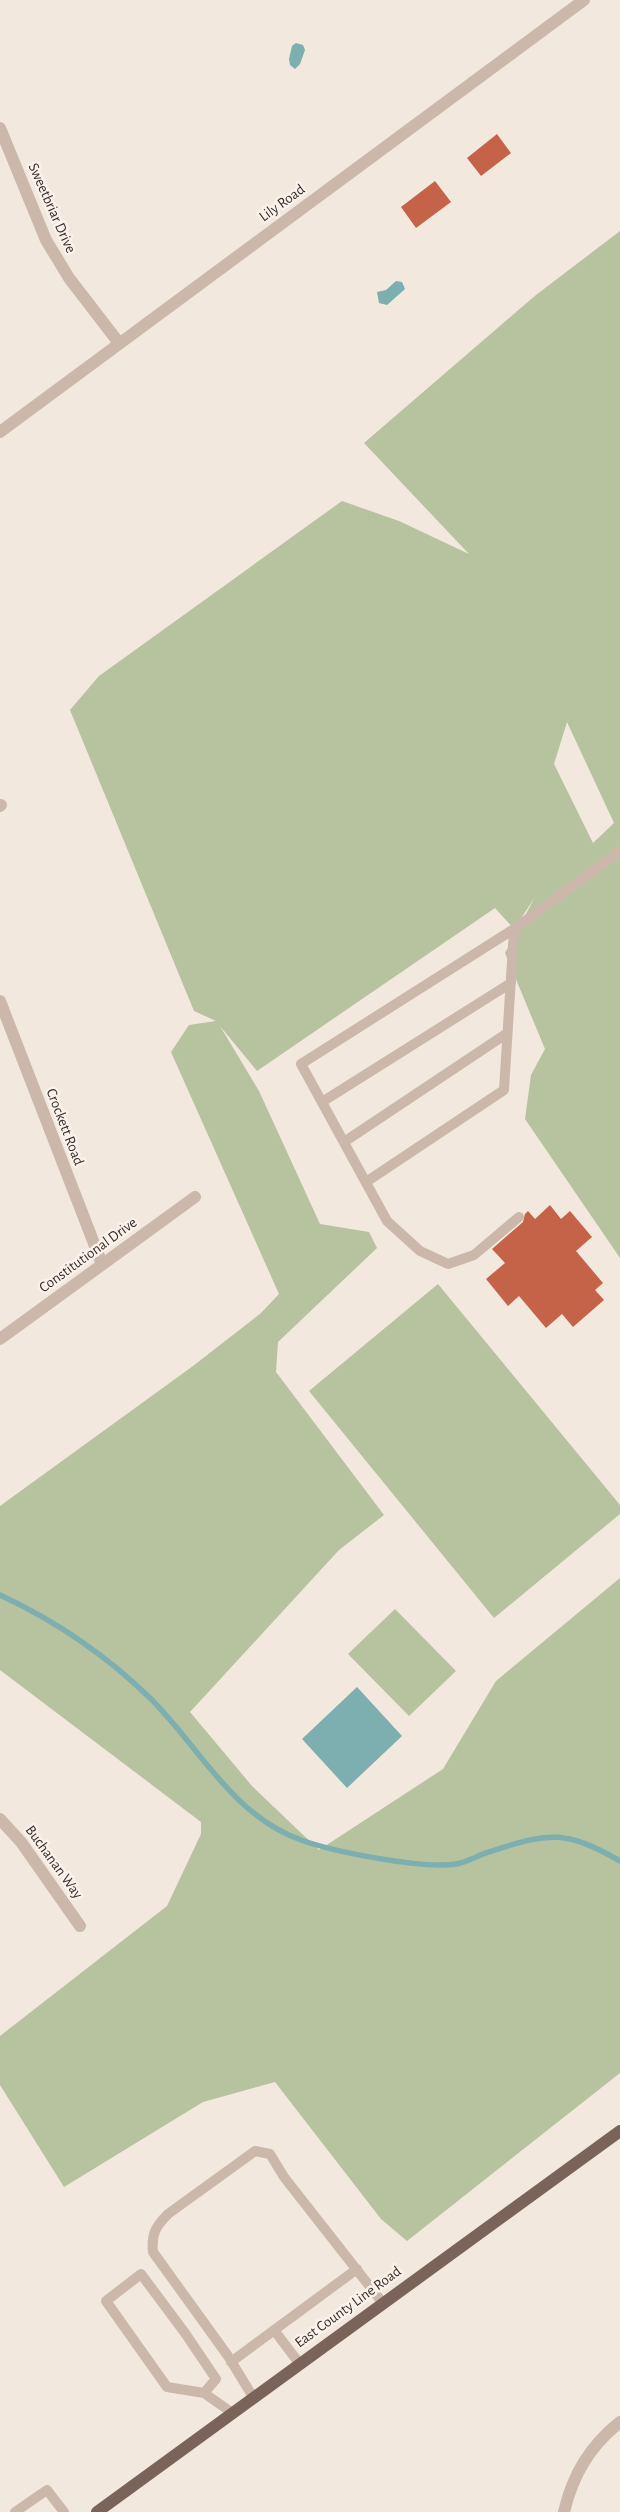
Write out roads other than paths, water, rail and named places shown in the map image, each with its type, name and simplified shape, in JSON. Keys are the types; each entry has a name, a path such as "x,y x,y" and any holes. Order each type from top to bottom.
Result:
{"main road":[{"name":"East County Line Road","path":"97,2512 231,2412 620,2131"}],"street":[{"name":"Lily Road","path":"0,432 584,0"},
{"name":"Sweetbriar Drive","path":"0,128 46,240 69,278 119,343"},
{"name":"Crockett Road","path":"0,1001 102,1264"},
{"name":"Constitutional Drive","path":"0,1340 195,1197"},
{"name":"Buchanan Way","path":"0,1818 20,1842 80,1926"},
{"path":"564,2512 573,2482 584,2459 601,2437 620,2422"}],"lane":[{"path":"519,1217 474,1255 448,1264 420,1252 387,1221 301,1064 514,929 620,851"},
{"path":"366,1182 504,1090 514,929"},
{"path":"322,1102 511,984"},
{"path":"344,1142 506,1034"},
{"path":"253,2397 231,2362 154,2252 152,2238 157,2226 168,2214 255,2151 270,2154 284,2177 382,2302"},
{"path":"231,2362 356,2269"},
{"path":"204,2393 216,2379 185,2333 141,2274 106,2301 167,2387 204,2393 231,2412"},
{"path":"274,2330 299,2363"},
{"path":"15,2512 47,2490 64,2512"}],"water":[{"path":"296,43 303,45 305,50 300,64 295,69 290,65 289,59 292,46"},
{"path":"396,281 402,282 405,289 387,305 379,303 377,292 386,290"},
{"path":"357,1687 402,1736 347,1788 302,1739"}],"waterway":[{"path":"0,1595 61,1628 117,1668 169,1718 218,1779 236,1797 255,1814 277,1829 301,1840 334,1850 378,1858 441,1865 461,1863 488,1852 529,1840 558,1837 585,1844 620,1861"}]}
